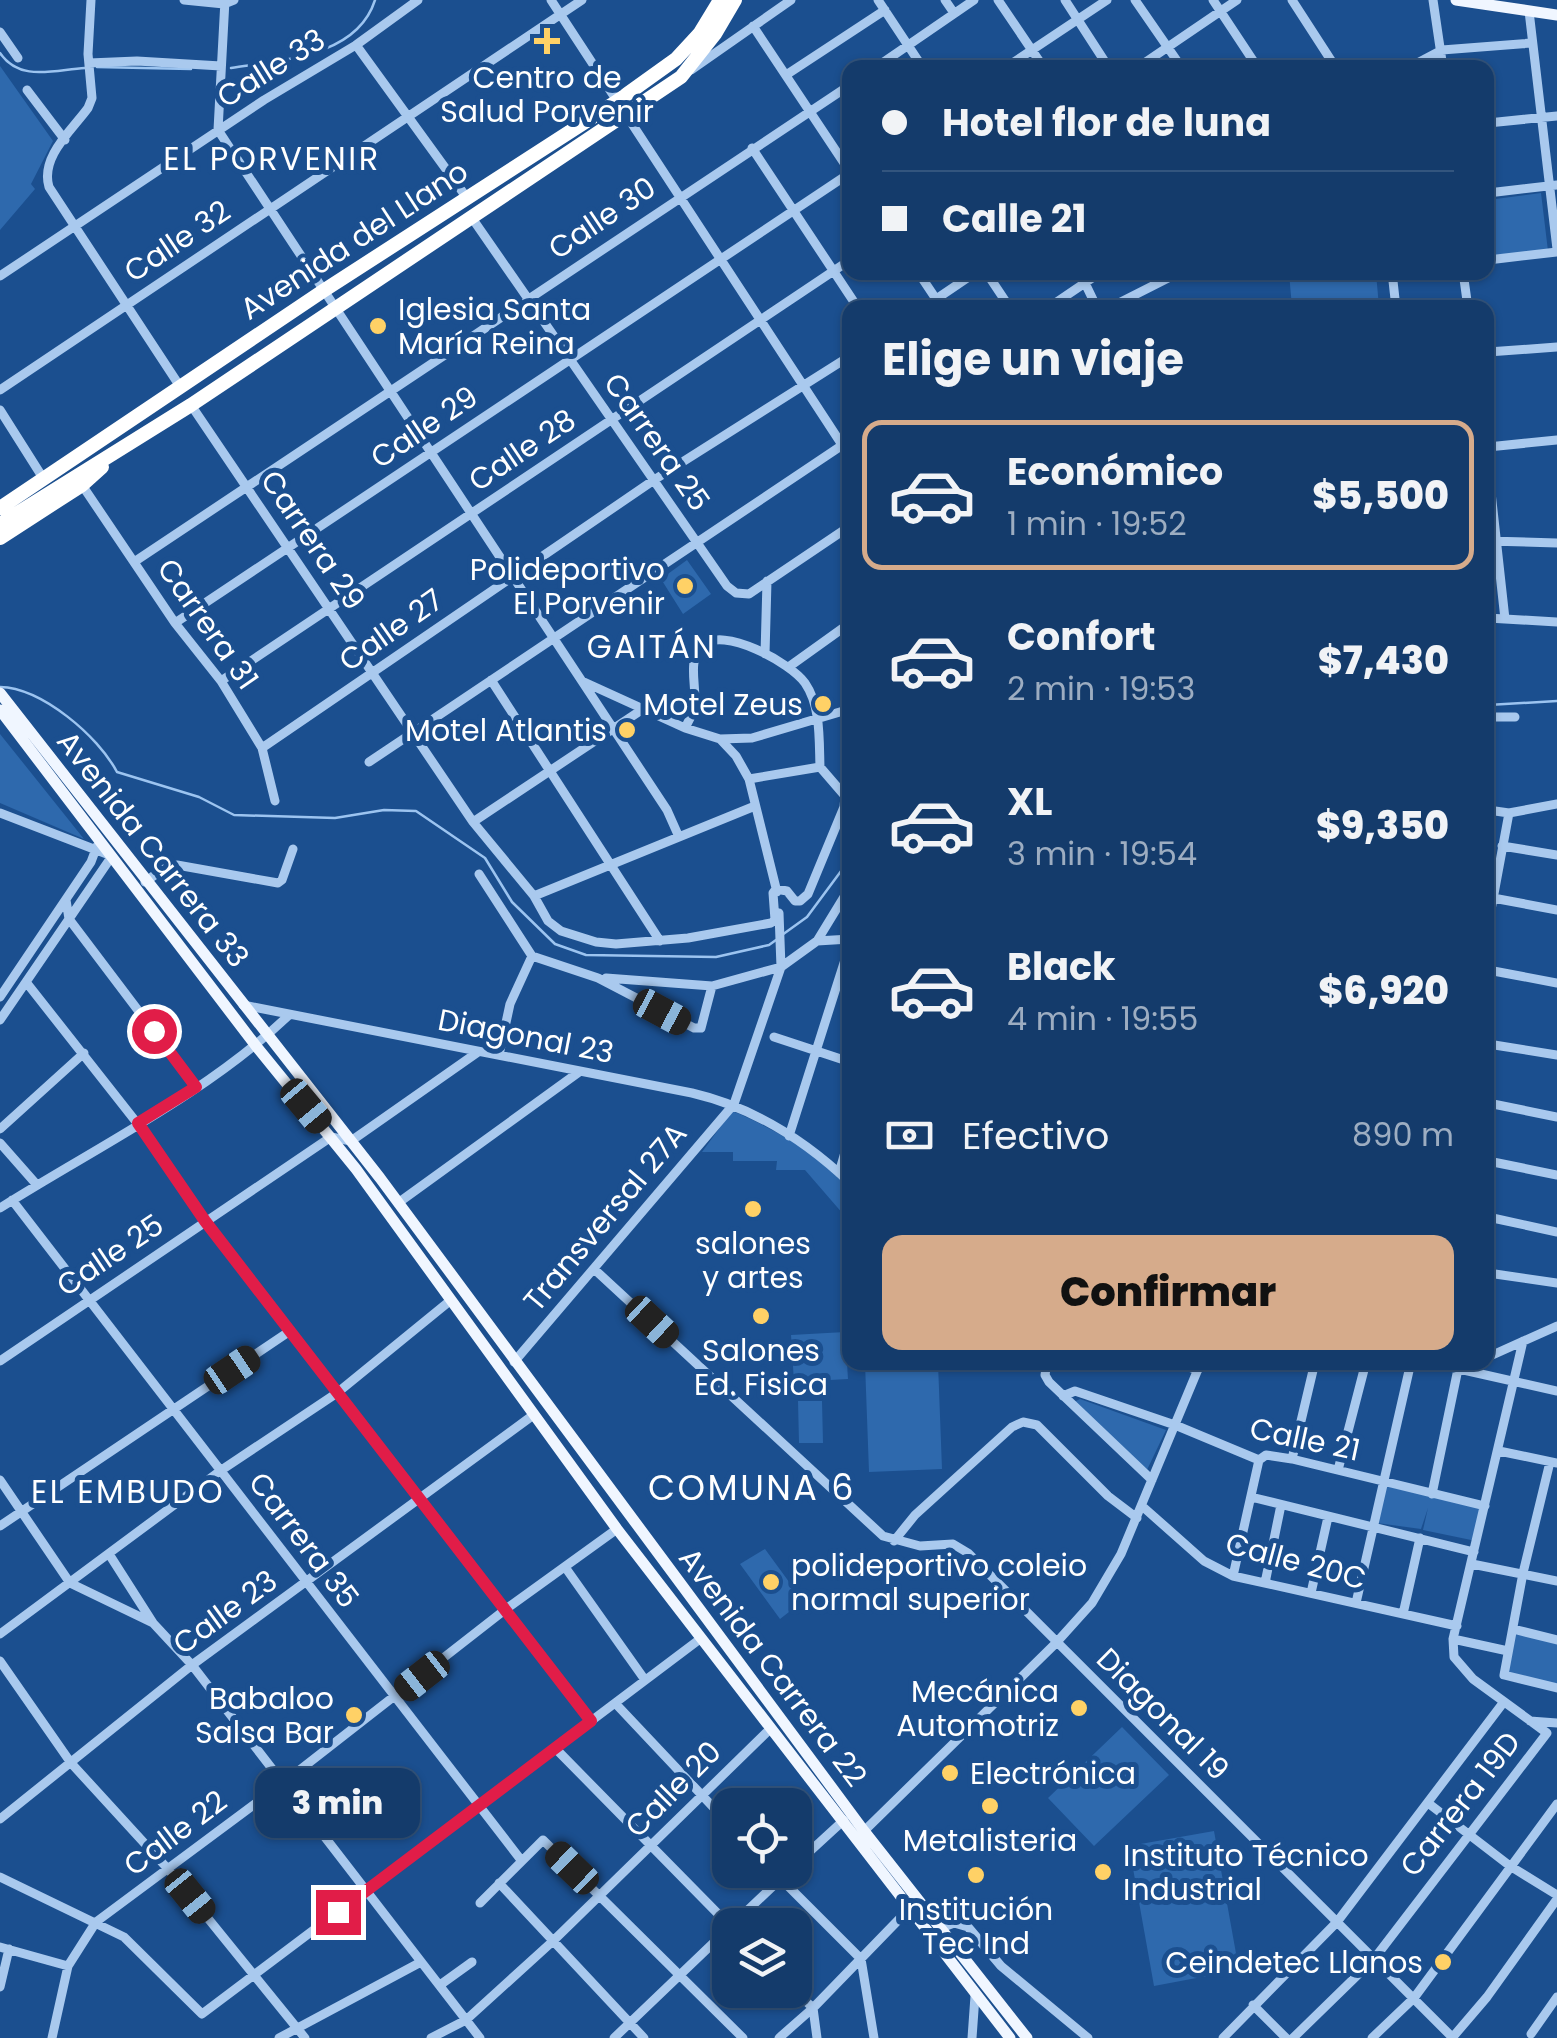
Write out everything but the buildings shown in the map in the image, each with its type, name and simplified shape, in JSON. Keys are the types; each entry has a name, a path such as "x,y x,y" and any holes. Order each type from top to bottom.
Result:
{"highway":[{"name":"Avenida del Llano","path":"0,508 676,60 700,33 720,0"},
{"path":"680,77 716,34 735,0"},
{"name":"Avenida del Llano","path":"0,524 57,486 126,448 680,77"},
{"path":"0,538 82,485 126,448"}],"main road":[{"path":"1456,0 1557,15"},
{"name":"Avenida Carrera 33","path":"0,693 242,1005 261,1042"},
{"name":"Avenida Carrera 33","path":"0,710 96,844 112,856 261,1042"},
{"name":"Avenida Carrera 22","path":"261,1042 532,1416 840,1823 859,1836 941,1928 1027,2038"},
{"name":"Avenida Carrera 22","path":"261,1042 351,1141 398,1202 852,1814 859,1836 909,1909 1010,2038"}],"street":[{"path":"91,0 92,98 46,170 49,187 181,388"},
{"path":"184,0 228,2 218,130 555,637 667,810 679,837"},
{"name":"Calle 33","path":"0,276 218,130 356,45 418,0"},
{"path":"551,0 805,386 842,436"},
{"name":"Calle 32","path":"0,390 582,0"},
{"path":"680,77 791,0"},
{"path":"878,0 918,60"},
{"path":"945,0 954,13"},
{"path":"886,60 974,0"},
{"path":"998,0 1039,60"},
{"path":"1065,0 1104,60"},
{"path":"1018,60 1107,0"},
{"path":"1134,0 1176,60"},
{"path":"1213,0 1253,60"},
{"path":"1148,60 1238,0"},
{"path":"1292,0 1331,60"},
{"path":"1433,0 1443,60"},
{"path":"786,75 884,10"},
{"path":"1494,259 1557,250 1553,185 1530,42 1529,11"},
{"path":"752,26 842,160"},
{"path":"0,32 18,58"},
{"path":"1423,60 1442,50 1530,42"},
{"path":"356,45 467,198"},
{"path":"89,64 136,61 221,66"},
{"name":"Calle 30","path":"134,562 842,89"},
{"path":"27,90 65,140"},
{"path":"1494,122 1557,116"},
{"path":"752,148 853,300"},
{"name":"Calle 29","path":"174,623 842,177"},
{"path":"1494,192 1553,185"},
{"name":"Carrera 25","path":"472,218 736,594 749,594 767,581"},
{"name":"Calle 28","path":"221,681 842,266"},
{"path":"923,280 936,300 965,280"},
{"path":"1060,300 1089,280"},
{"path":"1125,300 1164,280"},
{"path":"1085,283 1094,300"},
{"path":"1494,352 1557,347"},
{"name":"Calle 27","path":"262,748 654,480 842,361"},
{"name":"Carrera 29","path":"191,405 473,822 534,896 542,913 561,931 616,944 660,941 761,924 775,920 776,889"},
{"path":"0,410 43,478"},
{"path":"1494,445 1557,440"},
{"path":"369,762 842,448"},
{"name":"Carrera 31","path":"82,485 174,623 221,681 262,748 275,801"},
{"path":"765,654 767,581 842,531"},
{"path":"1494,541 1557,542"},
{"path":"1494,553 1505,619"},
{"path":"1494,618 1557,622"},
{"path":"790,666 842,628"},
{"path":"685,728 694,708 694,660 701,647 713,638 725,638 765,654 790,666 807,685 818,720 820,767 842,792"},
{"path":"491,680 660,941"},
{"path":"581,680 685,728 720,739 752,738 842,712"},
{"path":"473,822 643,709"},
{"path":"1494,717 1516,718"},
{"path":"720,739 749,779 776,889 782,954 734,1104"},
{"path":"749,779 820,767"},
{"path":"1494,811 1509,813 1557,804"},
{"path":"534,896 755,806"},
{"path":"776,889 782,888 800,901 808,894 842,806"},
{"path":"0,812 96,844 66,900 0,997"},
{"path":"1494,892 1509,813"},
{"path":"1502,846 1557,855"},
{"path":"146,882 163,868 176,865 278,883 292,850"},
{"path":"0,1020 112,856"},
{"path":"479,874 532,956 598,978 694,1028 702,1028 712,986"},
{"path":"1494,898 1557,910"},
{"path":"66,900 69,918 196,1087"},
{"path":"598,978 712,986 780,967 817,941 842,904"},
{"path":"817,941 842,941"},
{"path":"500,1055 510,1004 532,956"},
{"path":"789,1136 842,968"},
{"path":"1494,971 1557,983"},
{"path":"26,982 84,1052 205,1221 591,1721"},
{"name":"Diagonal 23","path":"242,1005 734,1104 789,1136 842,1175"},
{"path":"0,1208 196,1087 261,1042 288,1016"},
{"path":"774,1037 842,1060"},
{"path":"1494,1045 1557,1055"},
{"path":"0,1129 84,1052"},
{"path":"331,1137 351,1141 478,1052"},
{"path":"398,1202 579,1072"},
{"name":"Transversal 27A","path":"514,1362 734,1104"},
{"path":"1494,1104 1557,1116"},
{"name":"Calle 25","path":"0,1360 331,1137"},
{"path":"0,1143 38,1185"},
{"path":"839,1172 842,1162"},
{"path":"1494,1162 1557,1174"},
{"name":"Carrera 35","path":"12,1200 521,1860"},
{"path":"1494,1218 1557,1232"},
{"path":"594,1269 883,1536 894,1541 915,1515 1012,1427 1023,1422 1036,1425 1136,1518"},
{"path":"1494,1274 1557,1283"},
{"path":"0,1634 220,1471 337,1392 451,1300"},
{"path":"1494,1354 1557,1326"},
{"path":"0,1526 290,1330"},
{"path":"1523,1342 1453,1639 1454,1656 1462,1669 1503,1703 1530,1720 1557,1723"},
{"path":"1046,1370 1045,1375 1063,1396 1152,1480"},
{"path":"859,1836 1056,1643 1102,1588 1142,1506 1197,1370"},
{"path":"1292,1459 1314,1370"},
{"path":"1338,1470 1364,1370"},
{"path":"1356,1603 1409,1370"},
{"path":"1432,1494 1458,1370"},
{"path":"1462,1370 1557,1390"},
{"name":"Calle 21","path":"1063,1396 1074,1391 1174,1424 1259,1460 1266,1455 1292,1459 1485,1506"},
{"name":"Calle 23","path":"0,1819 192,1665 532,1416"},
{"path":"1499,1450 1554,1462 1523,1574 1504,1675 1557,1688"},
{"path":"1233,1576 1259,1460"},
{"path":"0,1480 70,1583 153,1623"},
{"path":"1252,1497 1474,1552"},
{"path":"1265,1583 1281,1505"},
{"name":"Calle 20C","path":"1142,1506 1204,1561 1233,1576 1457,1626"},
{"path":"1311,1593 1328,1517"},
{"name":"Calle 22","path":"96,1922 617,1530"},
{"path":"1403,1614 1420,1538"},
{"name":"Diagonal 19","path":"894,1541 920,1546 954,1544 968,1554 1453,2038"},
{"path":"109,1554 153,1623 192,1665 480,2038"},
{"path":"1472,1564 1557,1581"},
{"path":"565,1567 646,1680"},
{"path":"1513,1629 1557,1640"},
{"path":"0,1877 96,1922 132,1944 202,2014 700,1639"},
{"path":"1453,1639 1508,1652"},
{"path":"0,1661 71,1764 168,1869 305,2038"},
{"path":"615,1703 712,1806"},
{"path":"1224,2038 1337,1922 1503,1703"},
{"name":"Carrera 19D","path":"1289,2038 1374,1959 1547,1733 1530,1720"},
{"name":"Calle 20","path":"431,2038 466,2020 554,1941 769,1730"},
{"path":"556,1748 713,1908"},
{"path":"1428,1803 1557,1897 1487,1998 1453,2038"},
{"path":"1372,2038 1414,1998 1557,1804"},
{"path":"812,1849 852,1814"},
{"path":"480,1902 543,1840 743,2038"},
{"path":"499,1884 644,2038"},
{"path":"750,1908 771,1888"},
{"path":"790,1888 861,1959 874,2038"},
{"path":"780,2038 909,1909"},
{"path":"52,2038 68,1966 96,1922"},
{"path":"941,1928 954,1923 968,1928 1001,1966 1088,2038"},
{"path":"614,2038 712,1944"},
{"path":"0,1987 4,1948 68,1966"},
{"path":"279,2038 421,1962"},
{"path":"440,1985 472,1962"},
{"path":"972,2038 975,1996"},
{"path":"1531,2034 1557,1997"},
{"path":"1253,2005 1289,2038"},
{"path":"813,2008 817,2038"},
{"path":"1234,2027 1244,2038"}],"shaded area":[{"path":"0,66 53,141 31,184 35,189 0,230"},
{"path":"1541,193 1548,251 1494,258 1494,199"},
{"path":"1290,280 1377,280 1378,300 1291,300"},
{"name":"Polideportivo El Porvenir","path":"687,560 711,594 683,614 661,579"},
{"path":"0,734 84,839 0,803"},
{"path":"732,1111 779,1134 831,1168 842,1179 842,1213 805,1170 776,1170 777,1161 733,1161 733,1152 702,1152"},
{"path":"842,1332 842,1370 847,1370 848,1379 794,1382 791,1335"},
{"path":"865,1370 938,1370 942,1469 869,1472"},
{"path":"1080,1399 1166,1430 1146,1472 1074,1402"},
{"path":"798,1401 822,1401 823,1443 799,1443"},
{"path":"1385,1486 1484,1507 1476,1541 1423,1530 1428,1508 1421,1529 1377,1523"},
{"name":"polideportivo coleio normal superior","path":"765,1549 803,1601 780,1619 740,1564"},
{"path":"1516,1631 1557,1643 1557,1687 1506,1673"},
{"path":"1122,1727 1169,1775 1094,1846 1048,1798"},
{"path":"1214,1831 1239,1970 1154,1986 1129,1846"}],"waterway":[{"path":"231,68 294,58 335,44 366,19 375,0"},
{"path":"0,53 8,62 27,71 85,68"},
{"path":"97,67 191,69"},
{"path":"0,687 33,696 67,716 97,744 117,772 199,797 234,815 335,818 384,810 416,811 485,858 512,902 555,944 586,955 716,957 776,940"},
{"path":"1494,705 1557,701"},
{"path":"782,935 807,917 842,870"}],"place":[{"name":"Centro de Salud Porvenir","path":"547,41"},
{"name":"Iglesia Santa María Reina","path":"378,326"},
{"name":"Polideportivo El Porvenir","path":"685,586"},
{"name":"Motel Zeus","path":"823,704"},
{"name":"Motel Atlantis","path":"627,730"},
{"name":"salones y artes","path":"753,1209"},
{"name":"Salones Ed. Fisica","path":"761,1316"},
{"name":"polideportivo coleio normal superior","path":"771,1582"},
{"name":"Mecánica Automotriz","path":"1079,1708"},
{"name":"Babaloo Salsa Bar","path":"354,1715"},
{"name":"Electrónica","path":"950,1773"},
{"name":"Metalisteria","path":"990,1806"},
{"name":"Instituto Técnico Industrial","path":"1103,1872"},
{"name":"Institución Tec Ind","path":"976,1875"},
{"name":"Ceindetec Llanos","path":"1443,1962"}],"district":[{"name":"EL PORVENIR","path":"272,158"},
{"name":"GAITÁN","path":"652,646"},
{"name":"COMUNA 6","path":"752,1487"},
{"name":"EL EMBUDO","path":"128,1491"}],"route":[{"path":"154,1031 196,1087 138,1123 205,1221 591,1721 338,1912"}]}
